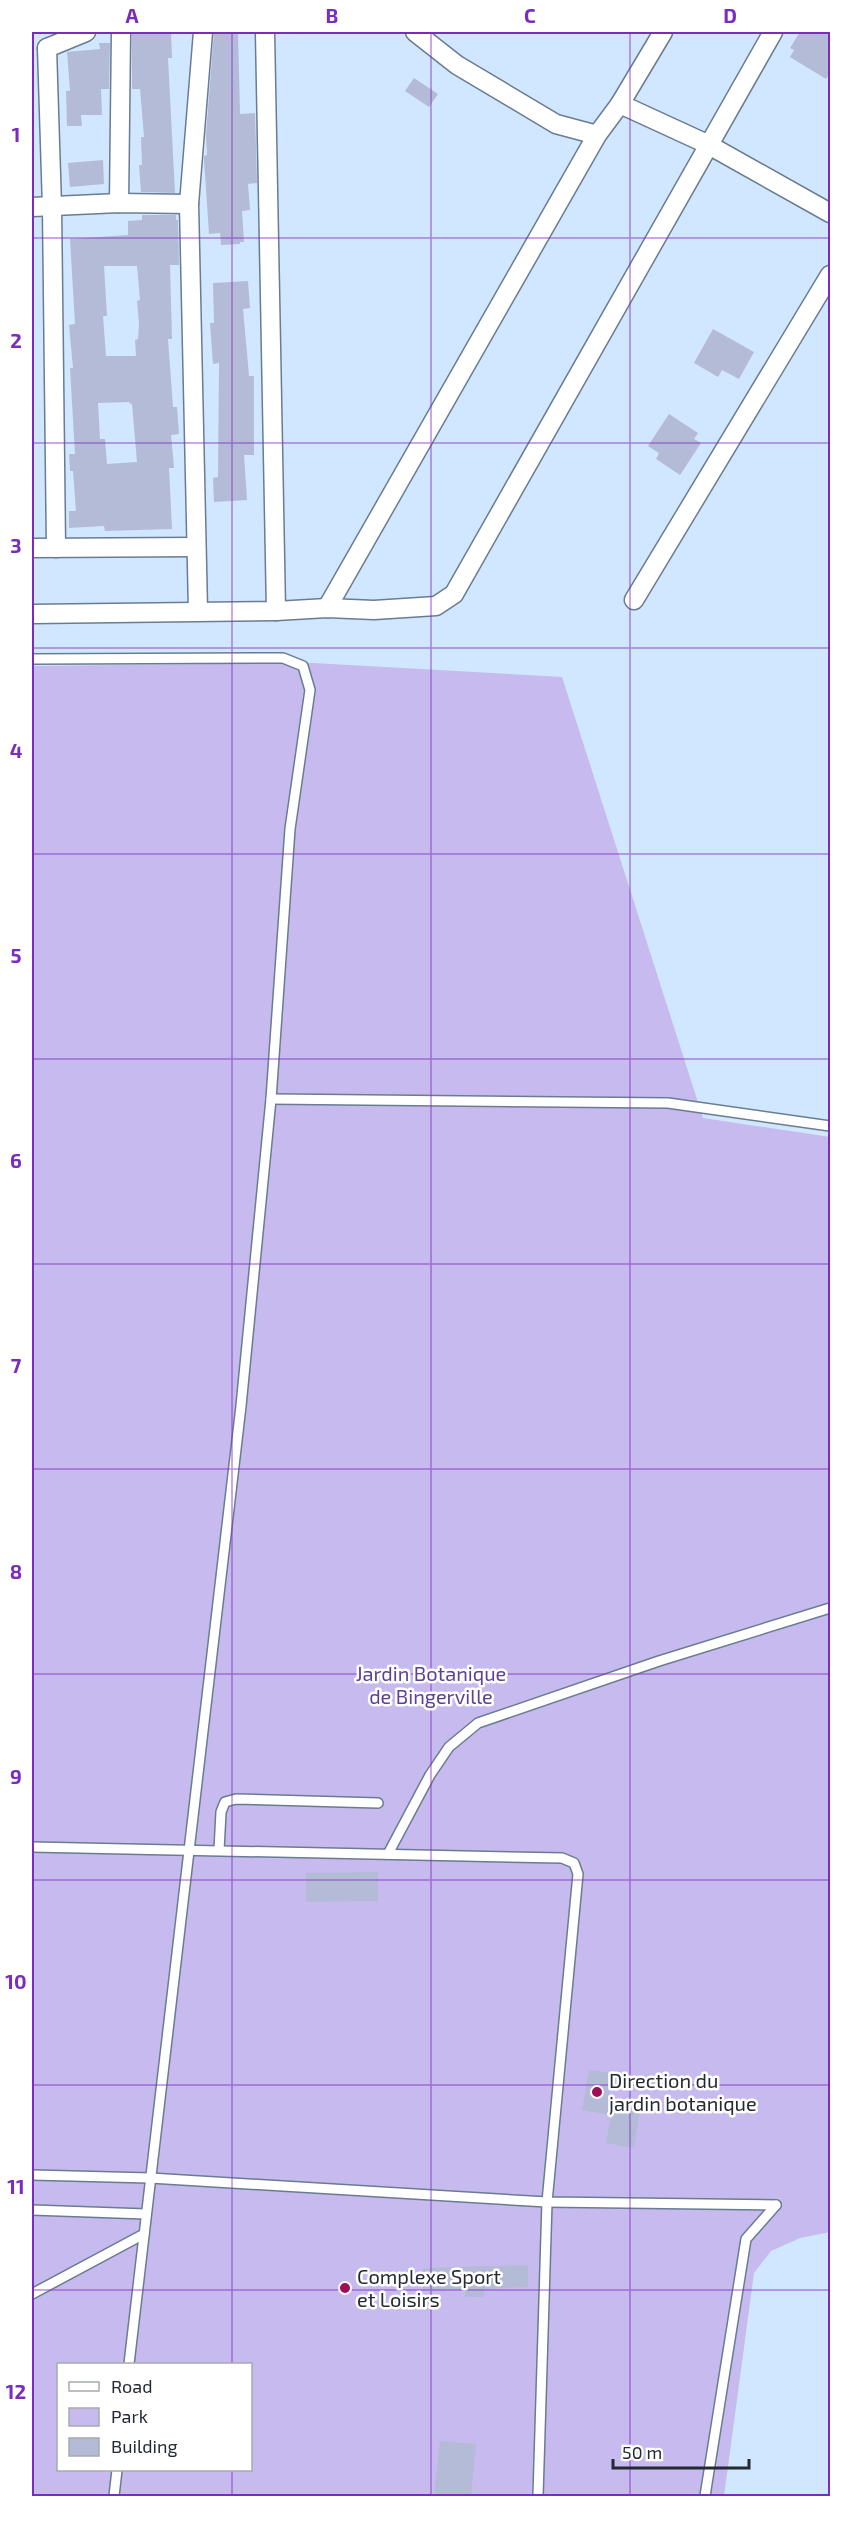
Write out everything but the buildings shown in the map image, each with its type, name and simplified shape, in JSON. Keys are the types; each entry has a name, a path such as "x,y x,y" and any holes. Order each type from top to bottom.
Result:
{"street":[{"path":"56,548 52,207 39,43 87,32"},
{"path":"119,203 121,32"},
{"path":"198,611 189,204 203,32"},
{"path":"265,32 276,610"},
{"path":"415,32 456,65 556,124 597,135"},
{"path":"327,608 597,135 620,104 663,32"},
{"path":"32,614 327,608 374,610 436,606 453,594 707,144 773,32"},
{"path":"620,104 707,144 831,213"},
{"path":"32,207 119,203 189,204"},
{"path":"634,600 831,275"},
{"path":"32,548 196,547"}],"lane":[{"path":"32,660 283,657 303,666 310,690 290,829 271,1099 241,1406 129,2363"},
{"path":"271,1099 668,1103 831,1126"},
{"path":"388,1854 430,1775 449,1747 478,1723 659,1661 831,1608"},
{"path":"219,1850 221,1812 225,1802 236,1799 378,1803"},
{"path":"32,1847 562,1858 574,1863 578,1874 548,2202 538,2496"},
{"path":"32,2175 150,2178 548,2202 776,2205 746,2239 705,2496"},
{"path":"32,2210 146,2214"},
{"path":"32,2294 144,2234"},
{"path":"114,2496 117,2471"}],"green space":[{"name":"Jardin Botanique de Bingerville","path":"313,663 562,677 703,1118 830,1137 830,2232 800,2238 771,2251 754,2273 724,2496 32,2496 32,666"}],"place":[{"name":"Direction du jardin botanique","path":"597,2092"},
{"name":"Complexe Sport et Loisirs","path":"345,2288"}]}
